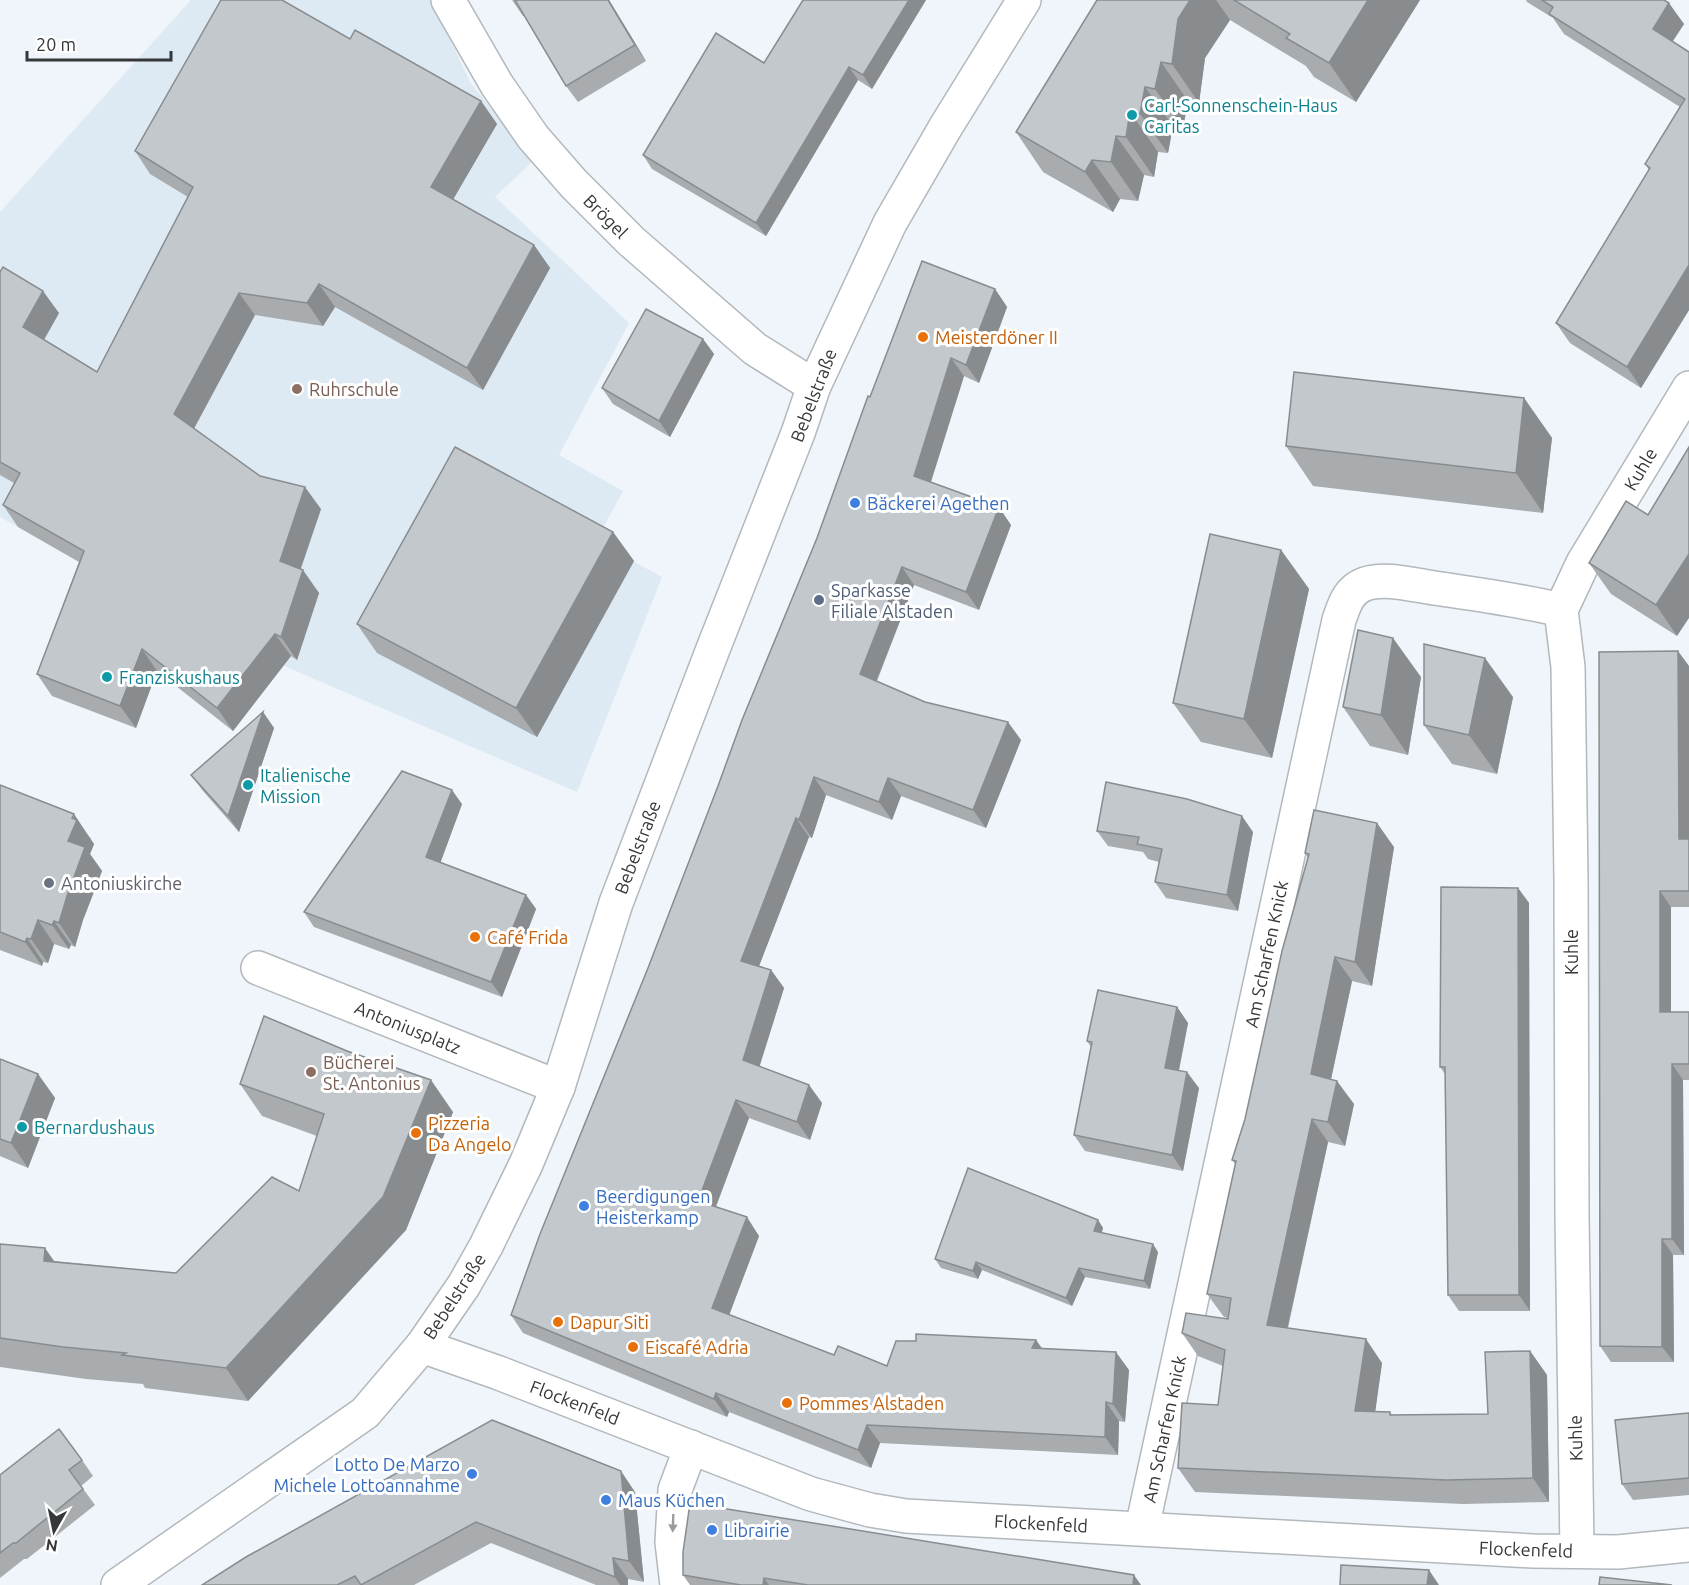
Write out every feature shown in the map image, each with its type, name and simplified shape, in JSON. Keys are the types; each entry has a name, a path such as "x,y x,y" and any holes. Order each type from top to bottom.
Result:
{"street":[{"name":"Brögel","path":"448,0 497,85 533,137 574,184 632,241 755,349 814,386"},
{"name":"Bebelstraße","path":"118,1585 365,1413 422,1346 464,1285 526,1164 558,1087 616,903 798,434 814,386 890,223 1024,0"},
{"name":"Kuhle","path":"1577,1551 1568,691 1561,610 1583,563 1689,388"},
{"name":"Am Scharfen Knick","path":"1142,1528 1339,620 1346,601 1352,592 1367,584 1397,583 1522,601 1561,610"},
{"name":"Antoniusplatz","path":"258,968 558,1087"},
{"name":"Flockenfeld","path":"422,1346 499,1373 811,1494 870,1510 906,1516 1533,1551 1618,1552 1689,1545"},
{"path":"677,1585 672,1542 675,1490 691,1447"}],"shaded area":[{"name":"Ruhrschule","path":"191,0 432,0 470,82 533,161 495,197 629,323 559,455 623,491 596,541 662,577 577,792 198,629 0,517 0,212"}],"building":[{"path":"221,0 282,0 350,39 355,30 481,101 431,187 534,245 467,368 319,284 307,303 239,293 174,414 260,476 305,487 280,561 303,570 281,637 275,634 217,708 142,649 120,706 37,674 84,551 3,505 20,473 0,462 0,272 3,267 43,291 23,327 97,372 193,187 135,151"},
{"path":"515,0 608,0 635,45 566,86"},
{"path":"803,0 909,0 863,75 849,67 756,223 643,155 716,33 764,63"},
{"path":"1097,0 1190,0 1178,19 1172,64 1161,62 1155,89 1145,87 1140,114 1130,112 1126,137 1116,136 1111,162 1092,160 1085,172 1016,132"},
{"path":"1234,0 1368,0 1329,63 1286,38 1290,34"},
{"path":"1542,0 1664,0 1669,3 1653,29 1689,52 1689,265 1627,367 1556,323 1650,168 1645,164 1685,99 1549,14 1553,7"},
{"path":"922,261 995,289 966,365 951,358 914,476 999,507 966,592 902,567 860,674 925,702 1008,722 973,810 888,778 879,802 814,777 799,820 796,818 741,961 771,970 743,1060 809,1085 797,1122 736,1100 698,1201 747,1217 712,1308 834,1355 838,1346 887,1366 896,1341 916,1341 916,1334 1036,1340 1032,1348 1116,1352 1113,1404 1106,1402 1105,1437 867,1425 858,1450 716,1393 714,1399 511,1315 540,1234 648,968 742,720 817,538 868,396 870,397"},
{"path":"646,309 703,339 659,421 602,388"},
{"path":"1294,372 1524,398 1516,473 1286,446"},
{"path":"455,447 613,532 516,708 357,624"},
{"path":"1689,447 1689,554 1656,605 1589,563 1626,501 1648,515"},
{"path":"1210,534 1281,550 1244,719 1173,703"},
{"path":"1358,630 1393,638 1381,715 1343,707"},
{"path":"1424,644 1485,658 1469,735 1424,725"},
{"path":"1678,651 1679,839 1689,839 1689,891 1660,891 1660,1012 1689,1012 1689,1064 1672,1064 1672,1239 1662,1239 1662,1347 1600,1346 1599,652"},
{"path":"263,712 228,816 191,775"},
{"path":"402,771 452,790 426,857 526,895 491,982 304,912"},
{"path":"1106,782 1187,799 1242,816 1227,895 1155,882 1162,849 1137,844 1139,837 1097,831"},
{"name":"Antoniuskirche","path":"0,785 74,814 72,818 77,820 68,841 85,847 59,923 54,921 52,925 38,920 31,939 27,938 25,942 0,932"},
{"path":"1314,810 1377,823 1355,962 1335,957 1311,1074 1337,1081 1328,1122 1312,1119 1267,1325 1366,1339 1355,1411 1390,1412 1390,1415 1488,1414 1485,1352 1530,1351 1533,1478 1446,1480 1178,1468 1182,1403 1218,1405 1225,1350 1182,1333 1186,1313 1228,1319 1231,1298 1207,1294 1236,1161 1232,1160 1245,1119 1282,951 1309,854 1305,853"},
{"path":"1441,887 1518,888 1519,1295 1448,1295 1445,1067 1440,1067"},
{"path":"1098,990 1177,1007 1165,1068 1187,1072 1172,1155 1074,1135 1092,1042 1087,1041"},
{"path":"264,1016 347,1051 431,1080 383,1197 226,1368 0,1338 0,1244 45,1248 44,1261 176,1273 272,1177 299,1191 324,1114 240,1084"},
{"path":"0,1059 38,1074 11,1143 0,1139"},
{"path":"968,1168 1098,1220 1094,1231 1153,1244 1144,1281 1079,1268 1066,1298 976,1262 973,1271 935,1259"},
{"path":"1689,1413 1689,1478 1622,1484 1615,1420"},
{"path":"492,1420 621,1471 629,1561 613,1558 615,1577 476,1522 361,1585 355,1576 337,1585 202,1585 246,1557"},
{"path":"59,1429 82,1460 69,1470 83,1489 16,1543 0,1553 0,1475"},
{"path":"690,1503 1134,1575 1133,1585 808,1585 764,1578 763,1585 741,1585 683,1575 683,1552"},
{"path":"1341,1565 1429,1570 1427,1585 1340,1585"},
{"path":"1600,1577 1672,1585 1599,1585"}],"place":[{"name":"Carl-Sonnenschein-Haus Caritas","path":"1132,115"},
{"name":"Meisterdöner II","path":"923,337"},
{"name":"Ruhrschule","path":"297,389"},
{"name":"Bäckerei Agethen","path":"855,503"},
{"name":"Sparkasse Filiale Alstaden","path":"819,600"},
{"name":"Franziskushaus","path":"107,677"},
{"name":"Italienische Mission","path":"248,785"},
{"name":"Antoniuskirche","path":"49,883"},
{"name":"Café Frida","path":"475,937"},
{"name":"Bücherei St. Antonius","path":"311,1072"},
{"name":"Bernardushaus","path":"22,1127"},
{"name":"Pizzeria Da Angelo","path":"416,1133"},
{"name":"Beerdigungen Heisterkamp","path":"584,1206"},
{"name":"Dapur Siti","path":"558,1322"},
{"name":"Eiscafé Adria","path":"633,1347"},
{"name":"Pommes Alstaden","path":"787,1403"},
{"name":"Lotto De Marzo Michele Lottoannahme","path":"472,1474"},
{"name":"Maus Küchen","path":"606,1500"},
{"name":"Librairie","path":"712,1530"}]}
